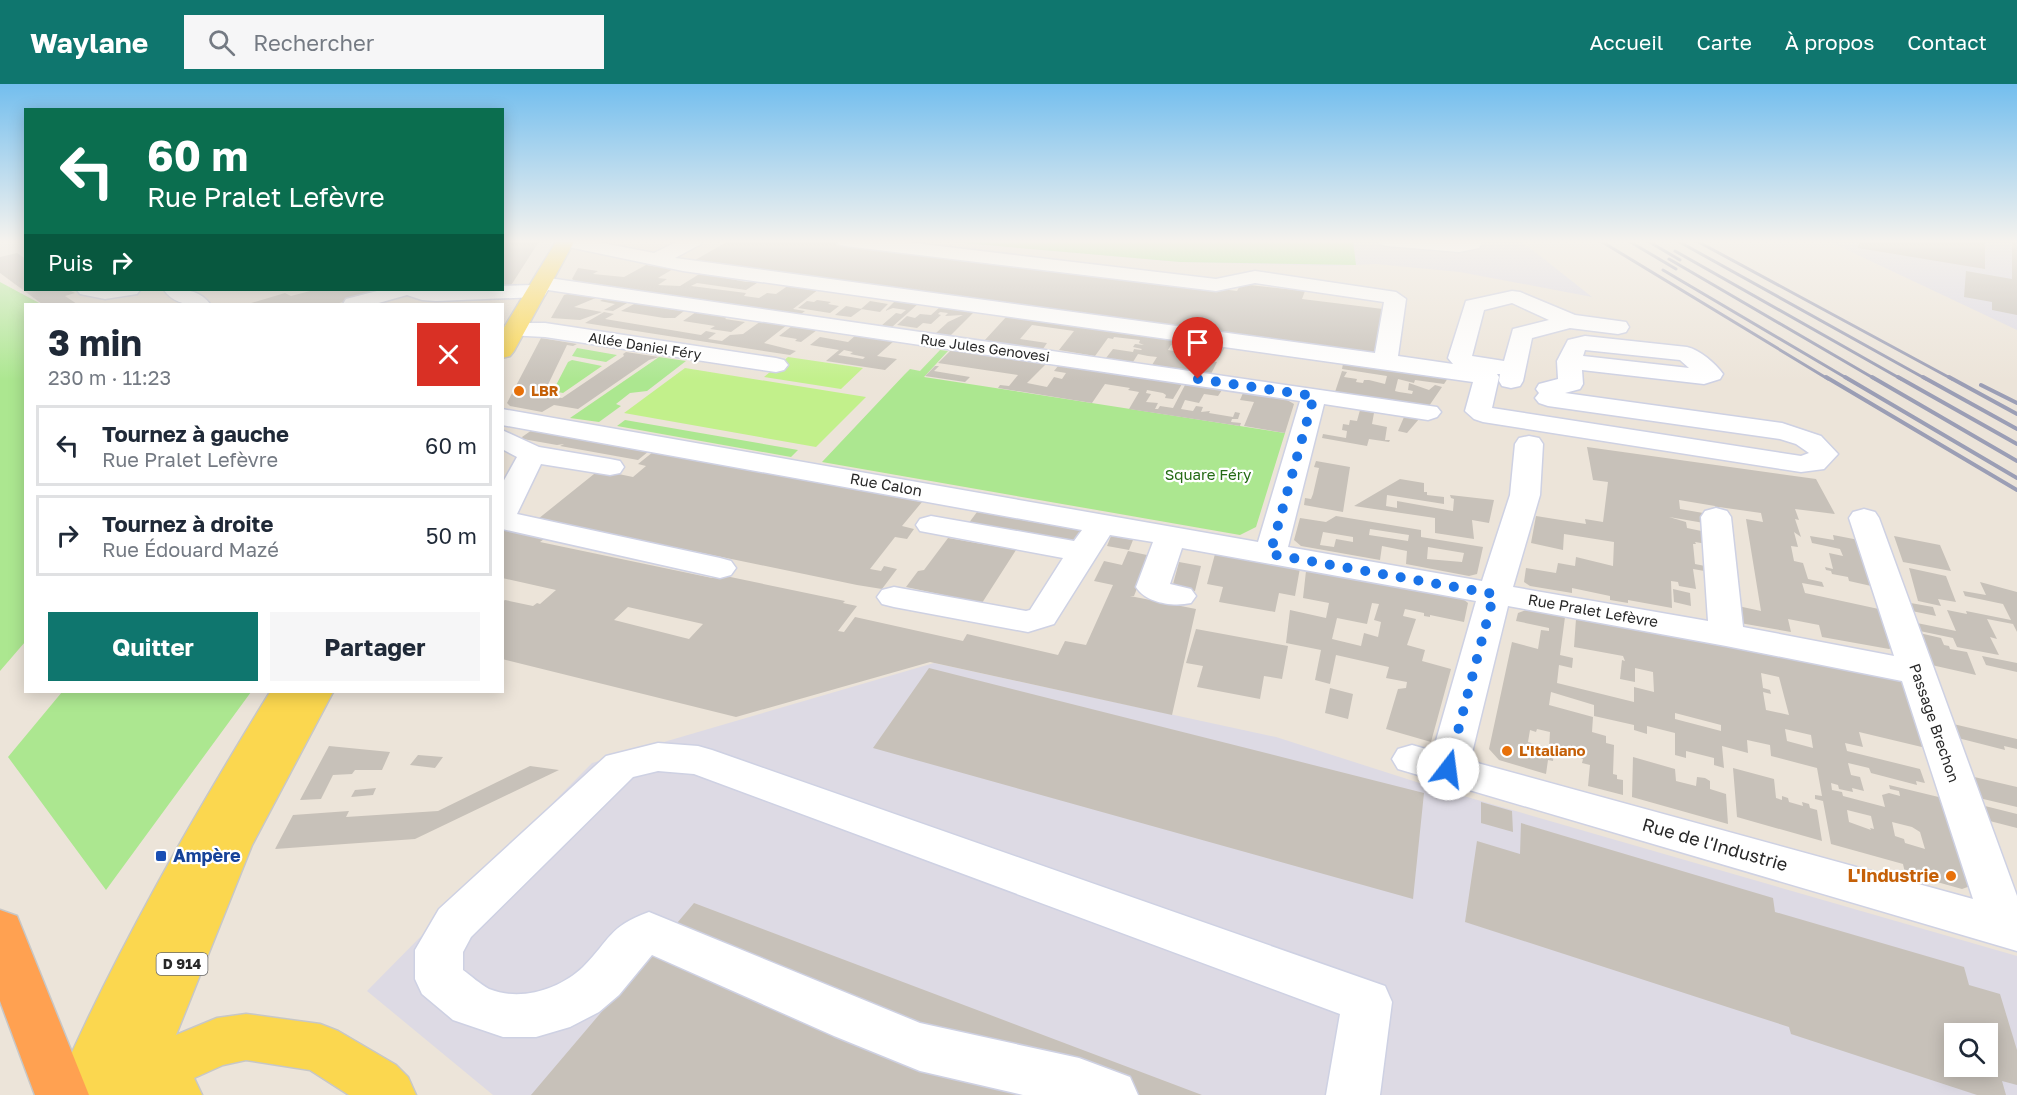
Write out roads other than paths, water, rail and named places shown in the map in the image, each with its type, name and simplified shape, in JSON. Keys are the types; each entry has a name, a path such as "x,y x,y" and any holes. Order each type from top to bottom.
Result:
{"highway":[{"path":"0,930 17,981 62,1095"}],"main road":[{"path":"504,344 509,325 536,287"},
{"name":"D 914","path":"80,1095 167,906 209,827 287,693"},
{"name":"D 914","path":"131,1092 230,845 313,693"},
{"path":"131,1092 217,1042 246,1037 320,1048 377,1083 389,1095"}],"street":[{"name":"Rue Jules Genovesi","path":"554,287 1305,387 1428,412"},
{"path":"845,287 1304,351 1503,376"},
{"path":"1327,287 1395,298 1385,361"},
{"path":"93,291 105,293 122,291"},
{"path":"176,291 197,303"},
{"path":"357,303 399,291"},
{"name":"Rue Jules Genovesi","path":"417,291 436,295 477,291"},
{"path":"1494,594 1525,495 1543,414 1542,386 1503,376 1460,358 1474,306 1512,297 1520,298 1570,321 1662,334 1687,354 1585,342 1576,345 1569,361 1571,384 1543,414"},
{"path":"965,335 990,307"},
{"path":"1543,414 1801,464 1814,463 1824,454 1821,447 1800,436 1782,431 1543,414 1484,414 1478,411 1503,376 1521,334 1570,321"},
{"name":"Allée Daniel Féry","path":"509,325 776,365"},
{"path":"1242,372 1253,343"},
{"path":"1270,554 1305,387 1304,351"},
{"name":"Rue Calon","path":"504,417 1270,554"},
{"path":"504,439 531,454 610,466"},
{"path":"504,510 531,454"},
{"path":"1716,517 1726,635"},
{"name":"Passage Brechon","path":"1864,518 1916,672 2011,929"},
{"path":"504,520 720,568"},
{"path":"894,597 1028,622 1042,617 1081,552 1101,524"},
{"path":"931,525 1081,552"},
{"path":"1171,536 1152,587 1155,590 1179,596"},
{"name":"Rue Pralet Lefèvre","path":"1270,554 1726,635 1916,672"},
{"name":"Rue de l'Industrie","path":"1494,594 1430,764 2011,929"},
{"path":"1111,1095 1079,1083 920,1047 649,932 640,936 623,951 596,986 567,1006 534,1016 502,1015 471,1004 439,979 439,950 455,923 620,766 658,757 698,760 1367,1002 1353,1095"}],"railway":[{"path":"1677,287 1828,379"},
{"path":"1692,287 1848,379"},
{"path":"1717,287 1875,379"},
{"path":"1739,287 1901,379"},
{"path":"1761,287 1926,379"},
{"path":"1782,287 1952,379"},
{"path":"1826,377 2017,490"},
{"path":"1845,377 2017,478"},
{"path":"1872,377 2017,461"},
{"path":"1898,377 2017,444"},
{"path":"1923,377 2017,429"},
{"path":"1949,377 2017,414"},
{"path":"1981,385 2017,403"}],"place":[{"name":"LBR","path":"519,391"},
{"name":"L'Italiano","path":"1507,751"},
{"name":"Ampère","path":"161,856"},
{"name":"L'Industrie","path":"1951,876"}],"park label":[{"name":"Square Féry","path":"1208,475"}]}
